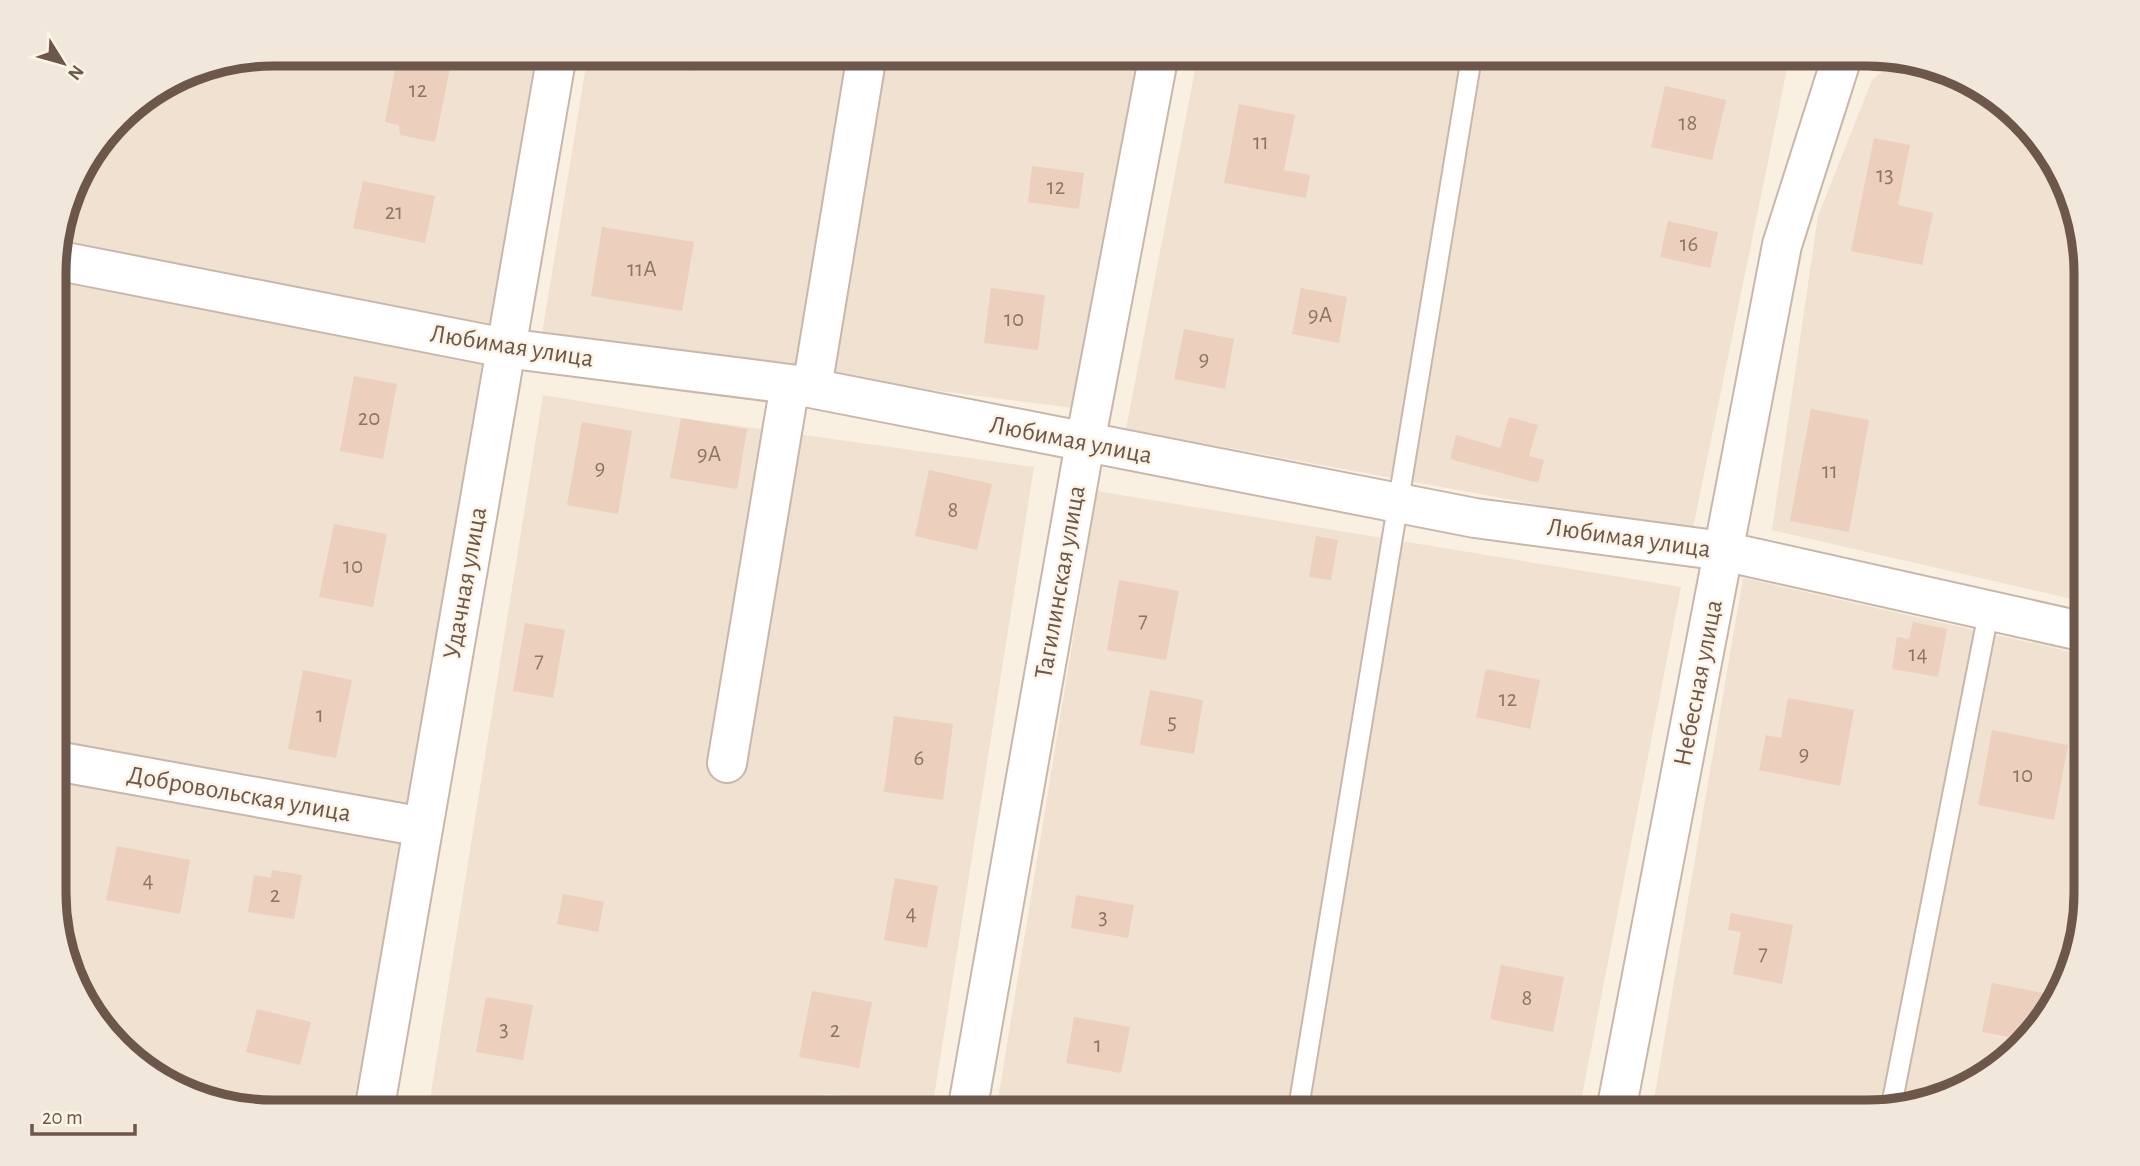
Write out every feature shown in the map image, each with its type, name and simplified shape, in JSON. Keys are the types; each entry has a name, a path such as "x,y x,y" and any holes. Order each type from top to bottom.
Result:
{"street":[{"name":"Удачная улица","path":"376,1100 554,66"},
{"path":"727,763 865,66"},
{"name":"Тагилинская улица","path":"969,1100 1085,443 1157,66"},
{"name":"Небесная улица","path":"1618,1099 1782,245 1839,66"},
{"name":"Любимая улица","path":"67,262 505,348 801,386 1475,517 1723,551 2074,629"},
{"name":"Добровольская улица","path":"66,763 423,827"}],"lane":[{"path":"1300,1099 1470,66"},
{"path":"1893,1098 1989,610"}],"shaded area":[{"path":"273,66 533,66 370,1100 273,1100 246,1098 207,1089 158,1065 118,1029 101,1008 82,972 68,920 67,260 68,246 82,194 101,158 127,127 158,101 207,77 233,70"},
{"path":"586,66 1136,66 1073,408 541,340"},
{"path":"1196,66 1788,66 1692,533 1126,429"},
{"path":"1888,68 1894,68 1933,77 1982,101 2022,137 2039,158 2063,207 2070,233 2074,273 2074,599 1772,530 1818,216 1872,80"},
{"path":"543,395 681,418 1034,467 934,1100 892,1100 824,1094 819,1100 430,1100"},
{"path":"1097,491 1681,587 1581,1099 998,1100"},
{"path":"1743,578 2074,653 2072,920 2063,959 2052,984 2039,1008 2022,1029 1982,1065 1933,1089 1907,1096 1880,1099 1654,1099"}],"building":[{"path":"396,66 450,66 435,142 400,135 399,125 385,122"},
{"path":"660,66 696,66 695,71"},
{"path":"1665,86 1726,100 1712,160 1651,147"},
{"path":"1239,104 1295,115 1284,170 1310,175 1306,198 1224,183"},
{"path":"1874,138 1910,145 1898,205 1933,213 1922,265 1851,251"},
{"path":"1032,166 1084,173 1079,209 1028,202"},
{"path":"363,181 435,196 425,243 353,228"},
{"path":"1668,221 1718,232 1710,268 1660,257"},
{"path":"602,227 694,242 682,311 591,296"},
{"path":"991,288 1045,295 1038,350 984,343"},
{"path":"1301,288 1347,297 1339,343 1292,334"},
{"path":"1184,329 1234,339 1225,389 1174,379"},
{"path":"354,376 397,384 383,459 340,451"},
{"path":"1811,409 1869,420 1849,532 1790,521"},
{"path":"1509,417 1538,425 1529,456 1544,460 1538,483 1450,459 1456,435 1500,448"},
{"path":"681,418 747,429 737,489 670,478"},
{"path":"582,422 632,431 618,514 567,505"},
{"path":"929,470 992,484 977,550 915,536"},
{"path":"334,524 387,534 373,607 319,597"},
{"path":"1316,536 1338,540 1331,580 1309,577"},
{"path":"1119,580 1179,591 1166,660 1107,650"},
{"path":"1913,622 1947,629 1938,677 1892,669 1897,637 1909,639"},
{"path":"525,623 565,630 553,698 513,691"},
{"path":"1486,669 1540,680 1530,729 1476,717"},
{"path":"303,670 352,680 336,758 288,749"},
{"path":"1150,690 1203,700 1194,754 1140,745"},
{"path":"1788,698 1854,710 1840,786 1759,770 1766,735 1781,738"},
{"path":"894,716 953,724 943,800 884,792"},
{"path":"1992,730 2068,745 2054,820 1978,805"},
{"path":"117,846 190,860 180,914 106,900"},
{"path":"272,870 302,875 294,919 248,912 254,875 271,878"},
{"path":"895,878 938,886 927,948 884,940"},
{"path":"563,894 604,902 598,932 557,924"},
{"path":"1076,895 1134,905 1128,938 1071,928"},
{"path":"1731,913 1793,925 1782,984 1733,974 1741,932 1728,930"},
{"path":"1501,965 1564,977 1553,1032 1490,1019"},
{"path":"1992,983 2047,994 2039,1008 2013,1038 1982,1032"},
{"path":"812,991 872,1002 859,1068 799,1057"},
{"path":"486,997 533,1005 523,1060 476,1052"},
{"path":"257,1009 311,1022 300,1065 246,1052"},
{"path":"1074,1017 1130,1027 1121,1073 1066,1063"}]}
